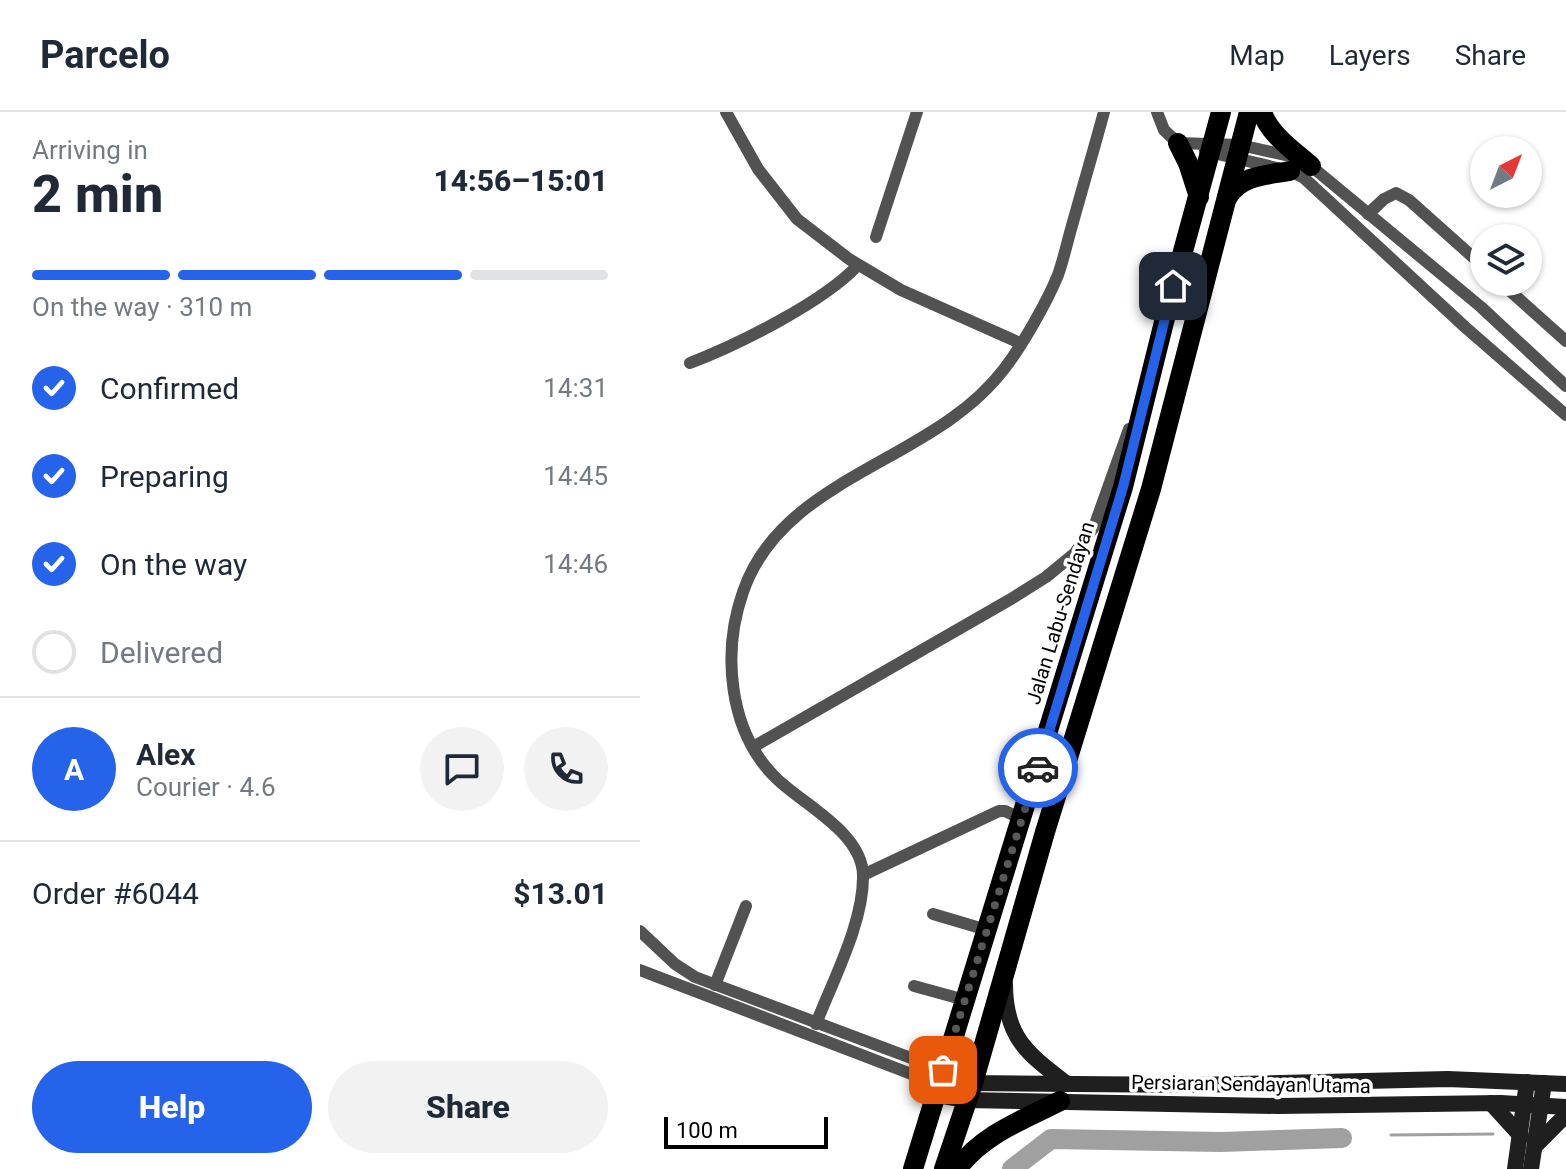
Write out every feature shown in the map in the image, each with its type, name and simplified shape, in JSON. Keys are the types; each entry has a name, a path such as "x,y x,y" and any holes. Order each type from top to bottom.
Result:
{"main road":[{"name":"Jalan Labu-Sendayan","path":"913,1169 1123,487 1199,197 1199,146 1221,112"},
{"path":"944,1169 1155,474 1249,112"},
{"path":"1262,112 1265,121 1279,137 1311,166"},
{"path":"1199,146 1188,163 1199,197"},
{"path":"1226,200 1231,190 1247,179 1290,171"},
{"path":"957,1169 970,1153 997,1132 1064,1092 1016,1039 1005,1004 1005,975"},
{"name":"Persiaran Sendayan Utama","path":"1064,1092 1193,1085 1448,1079 1566,1084"},
{"name":"Persiaran Sendayan Utama","path":"940,1081 970,1091 1064,1092 1278,1106 1491,1103 1566,1107"},
{"path":"1531,1169 1529,1140 1536,1083"},
{"path":"1491,1103 1529,1140"},
{"path":"1515,1169 1529,1140 1566,1115"}],"street":[{"path":"726,112 758,169 797,219 858,265 901,290 1020,343"},
{"path":"876,237 917,112"},
{"path":"816,1024 857,914 863,875 854,849 826,816 773,776 753,747 741,721 730,658 735,622 756,559 804,508 946,424 1004,369 1058,275 1104,112"},
{"path":"1157,112 1164,130 1199,146 1294,157 1311,166 1481,307 1566,386"},
{"path":"1239,152 1304,178 1465,327 1566,415"},
{"path":"1368,214 1396,193 1409,200 1470,254"},
{"path":"690,363 721,351 775,322 847,278 858,265"},
{"path":"1516,296 1566,341"},
{"path":"1465,327 1481,307"},
{"path":"1516,371 1514,363 1517,357 1522,353 1532,354"},
{"path":"753,747 1011,599 1046,577 1074,554 1094,527 1131,423 1141,417"},
{"path":"863,875 999,811 1022,819"},
{"path":"715,985 746,906"},
{"path":"933,914 987,930"},
{"path":"640,931 675,964 695,977 816,1024 940,1081"},
{"path":"640,970 940,1081"},
{"path":"914,986 965,1000"}],"waterway":[{"path":"1391,1135 1493,1134"},
{"path":"1012,1169 1051,1139 1221,1142 1342,1138"}],"way so far":[{"path":"943,1070 1038,768"}],"route":[{"path":"1038,768 1123,487 1173,286"}]}
